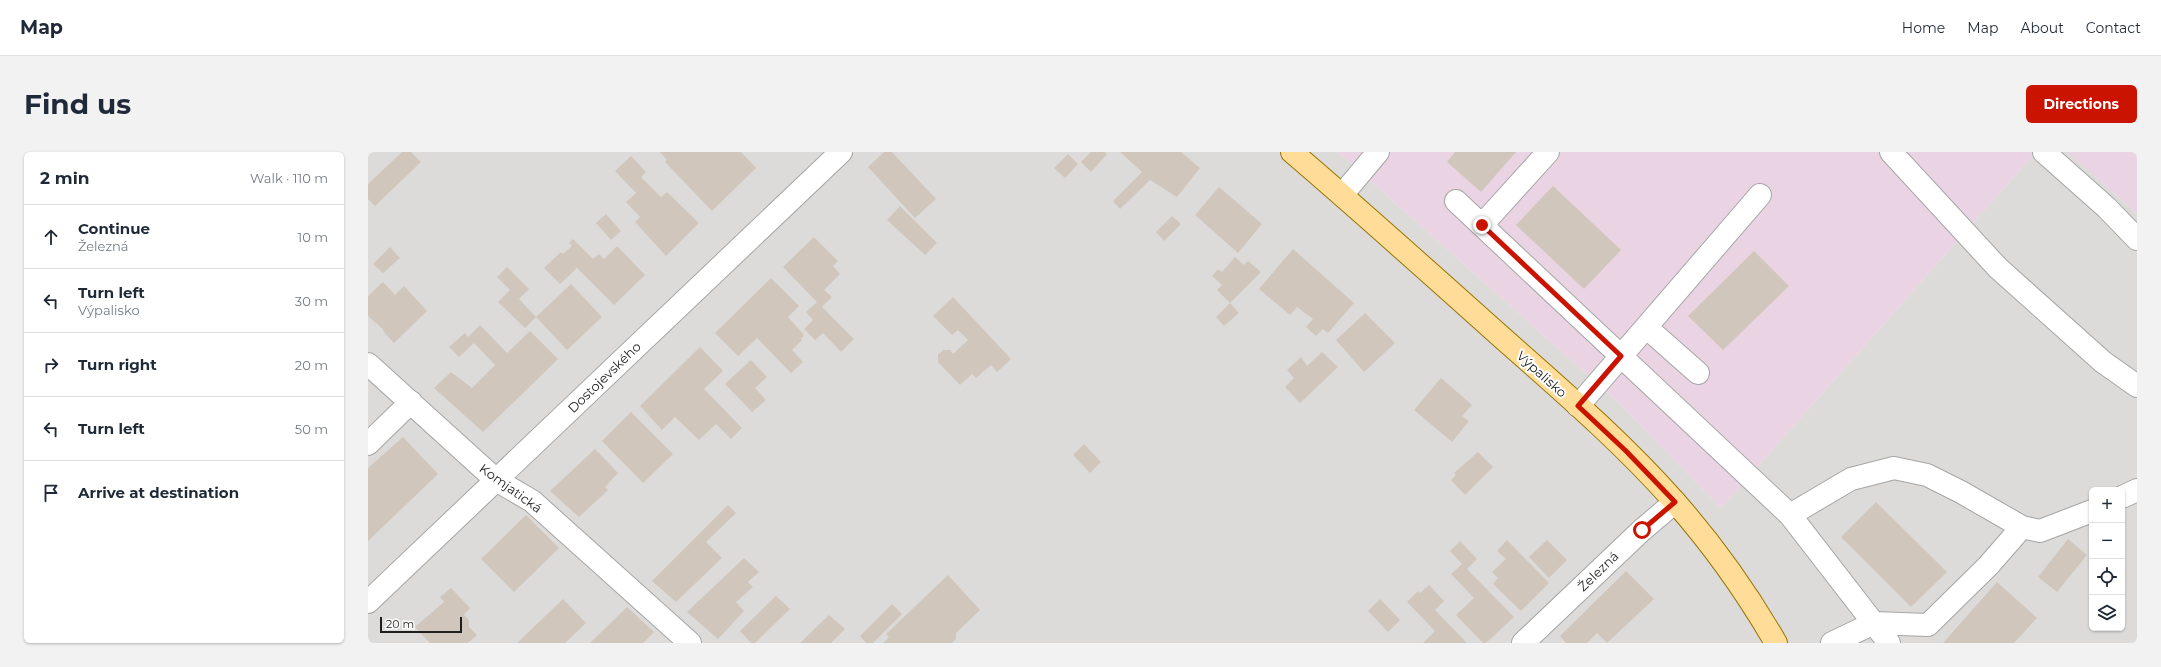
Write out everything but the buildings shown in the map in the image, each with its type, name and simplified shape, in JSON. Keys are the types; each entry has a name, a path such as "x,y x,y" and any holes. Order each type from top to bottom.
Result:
{"main road":[{"name":"Výpalisko","path":"1292,152 1342,194 1626,451 1675,502 1746,593 1776,643"}],"street":[{"name":"Dostojevského","path":"368,602 840,152"},
{"path":"1342,194 1378,152"},
{"path":"1482,225 1548,152"},
{"path":"1891,152 1998,268 2103,362 2137,386"},
{"path":"2044,152 2107,208 2137,239"},
{"path":"1578,406 1760,194"},
{"path":"1456,201 1790,515 1889,643"},
{"path":"1646,327 1698,373"},
{"name":"Komjatická","path":"368,364 496,480 532,501 690,643"},
{"path":"368,444 411,402"},
{"path":"1790,515 1851,478 1894,468 1927,475 1961,492 2022,527 2040,531 2089,512"},
{"path":"2125,496 2137,490"},
{"name":"Železná","path":"1523,643 1642,530 1675,502"},
{"path":"1832,643 1874,624 1928,625 1988,566 2022,527"}],"shaded area":[{"path":"368,152 1338,152 1618,402 1721,508 2036,152 2068,152 2137,214 2137,643 368,643"},
{"path":"1338,152 2036,152 1721,508 1618,402"},
{"path":"2068,152 2137,152 2137,214"}],"route":[{"path":"1482,225 1621,356 1578,406 1626,451 1675,502 1642,530"}]}
